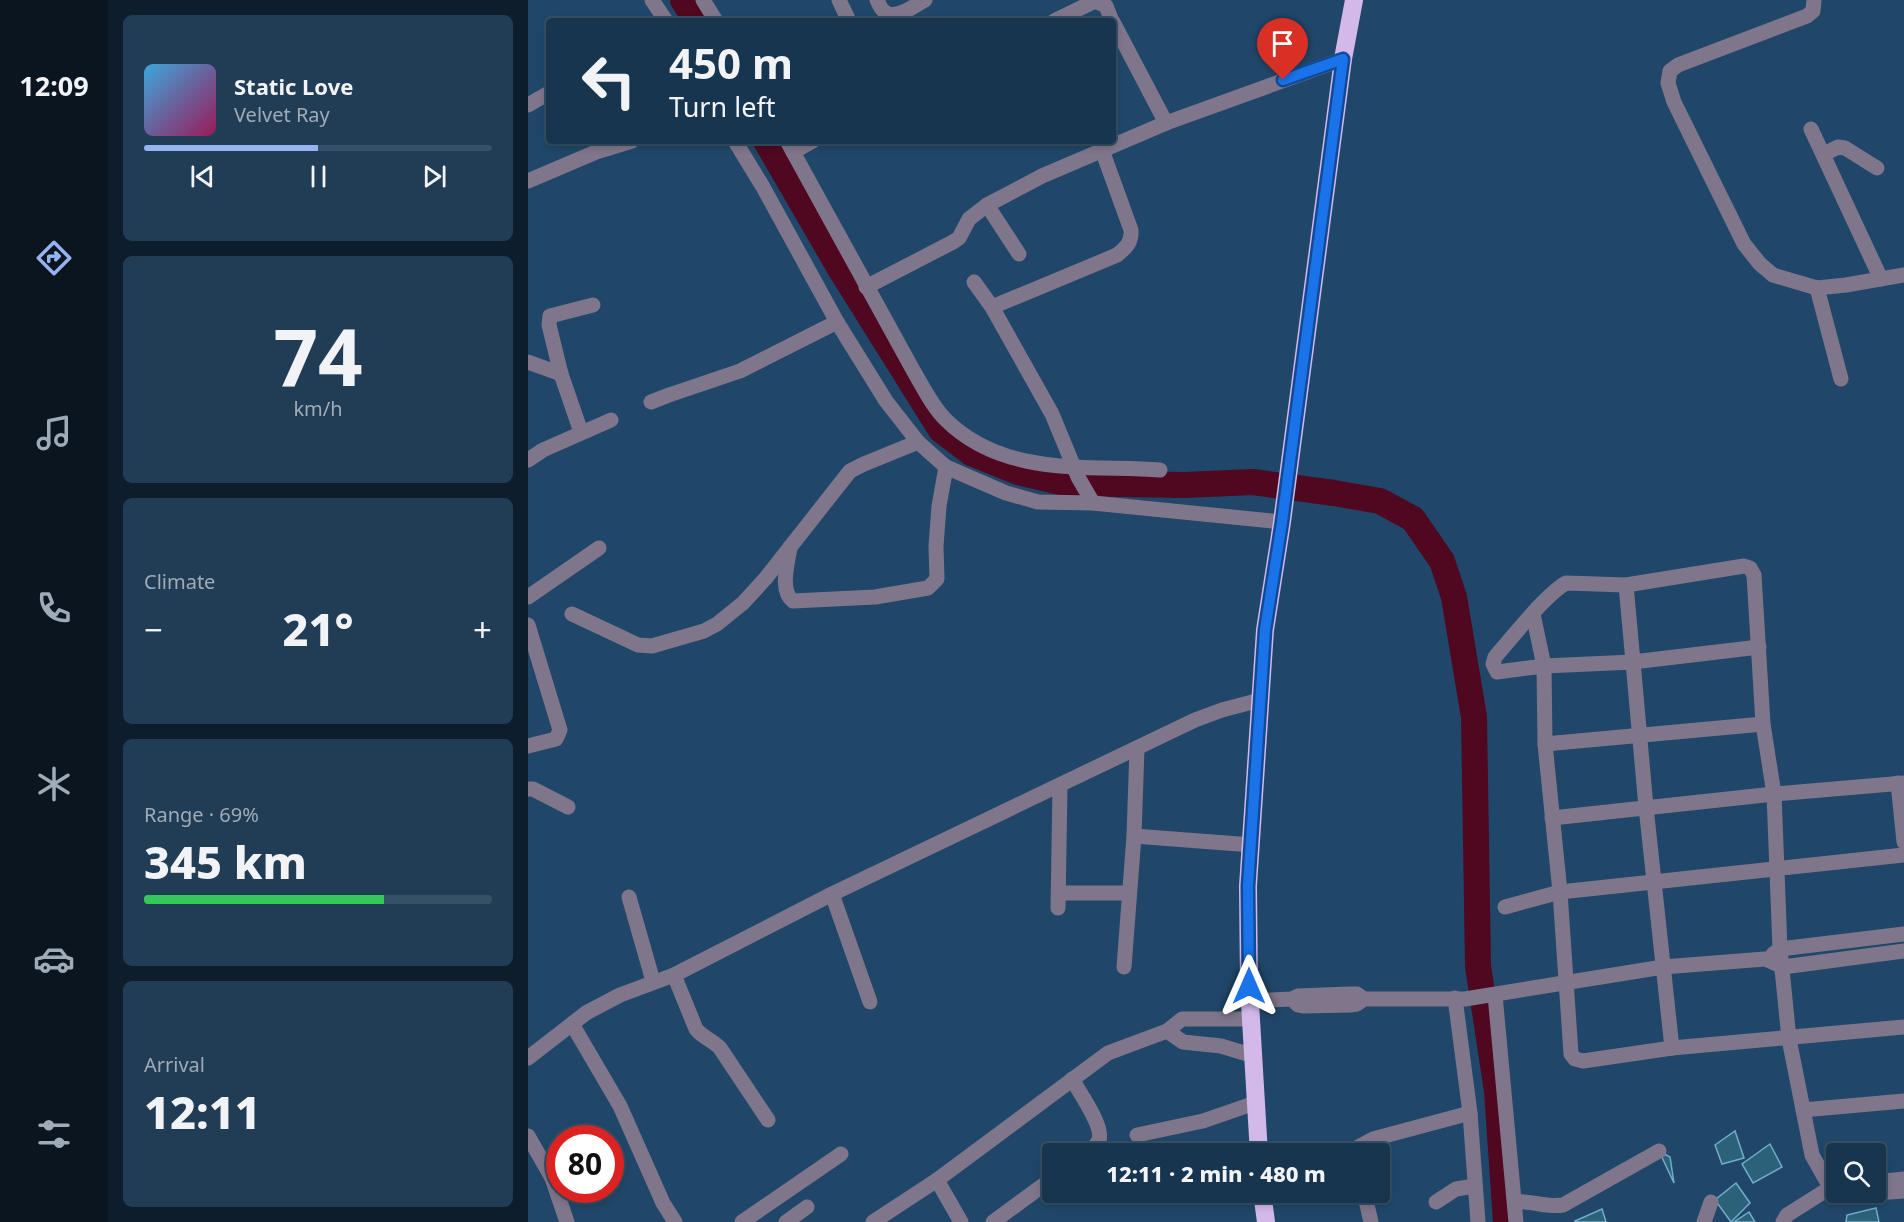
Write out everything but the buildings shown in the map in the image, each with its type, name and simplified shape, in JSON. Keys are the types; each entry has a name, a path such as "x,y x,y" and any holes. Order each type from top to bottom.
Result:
{"highway":[{"path":"1258,1143 1250,1001 1248,886 1265,630 1282,519 1343,59 1354,0"},
{"path":"1264,1203 1266,1222"}],"street":[{"path":"652,0 664,18"},
{"path":"703,0 714,18"},
{"path":"839,0 848,18"},
{"path":"877,0 884,12 891,15 901,13 925,0"},
{"path":"1814,0 1813,12 1807,16 1678,65 1670,71 1668,83 1674,102 1744,244 1760,264 1773,275 1817,288 1904,275"},
{"path":"1060,18 1095,1 1106,6 1111,18"},
{"path":"1116,34 1120,50 1166,123"},
{"path":"866,287 959,238 969,219 987,205 1042,176 1166,123 1343,59"},
{"path":"528,105 546,95"},
{"path":"1811,129 1881,279"},
{"path":"528,181 596,152 622,144"},
{"path":"737,144 837,322 886,401 918,442 946,467 1006,493 1033,501 1091,499 1282,519"},
{"path":"790,146 913,370 946,420 967,437 994,453 1034,464 1076,471 1160,470"},
{"path":"1824,154 1838,147 1845,148 1877,168"},
{"path":"992,307 1117,255 1127,247 1131,230 1102,150"},
{"path":"987,205 1018,254"},
{"path":"974,282 992,307 1052,414 1076,471 1091,499"},
{"path":"1817,288 1841,379"},
{"path":"581,432 561,374 549,325 550,316 593,305"},
{"path":"651,402 740,371 837,322"},
{"path":"528,362 561,374"},
{"path":"528,460 537,453 581,432 612,420"},
{"path":"572,614 638,645 652,646 704,631 717,624 742,603 850,471 918,442"},
{"path":"790,547 785,580 786,593 793,601 875,597 928,588 937,579 938,518 946,467"},
{"path":"528,597 599,548"},
{"path":"1759,647 1633,663 1544,666 1497,672 1493,664 1495,657 1533,614 1559,587 1566,583 1626,585 1744,566 1750,568 1754,574 1759,647 1763,724 1774,794 1780,949 1790,1039 1815,1164 1826,1180"},
{"path":"1626,585 1646,807 1672,1048"},
{"path":"1533,614 1544,666 1545,744 1560,892 1571,1054 1575,1059 1583,1061 1672,1048 1904,1028"},
{"path":"528,625 560,730 556,739 528,746"},
{"path":"528,1058 572,1024 620,995 674,975 832,894 1212,713 1260,700"},
{"path":"1545,744 1763,724"},
{"path":"1124,967 1134,836 1137,748"},
{"path":"1552,818 1901,783 1904,842"},
{"path":"1058,908 1060,786"},
{"path":"528,789 533,789 568,807"},
{"path":"1134,836 1252,845"},
{"path":"1505,907 1560,892 1654,880 1904,855"},
{"path":"1059,893 1129,893"},
{"path":"832,894 870,1002"},
{"path":"629,897 653,981"},
{"path":"1765,959 1780,949 1904,934"},
{"path":"1250,1001 1292,999 1298,1005 1315,1006 1350,1005 1364,999 1460,999 1663,967 1765,959 1783,967 1904,951"},
{"path":"674,975 696,1029 720,1048 768,1120"},
{"path":"1490,996 1516,1222"},
{"path":"1460,999 1478,1222"},
{"path":"873,1222 938,1180 1108,1053 1167,1031 1182,1019 1251,1019"},
{"path":"572,1024 620,1106 663,1203 675,1222"},
{"path":"1167,1031 1183,1042 1221,1047 1254,1056"},
{"path":"1072,1079 1100,1128 1100,1139 1097,1143"},
{"path":"1803,1110 1904,1101"},
{"path":"1137,1135 1203,1120 1255,1104"},
{"path":"1366,1143 1470,1113"},
{"path":"528,1137 552,1178 567,1222"},
{"path":"1515,1202 1563,1205 1659,1151"},
{"path":"742,1222 841,1154"},
{"path":"1886,1181 1904,1179"},
{"path":"938,1180 961,1222"},
{"path":"993,1222 1042,1186"},
{"path":"1436,1202 1456,1189 1475,1186"},
{"path":"1886,1192 1904,1191"},
{"path":"1783,1222 1787,1215 1826,1192"},
{"path":"1704,1222 1710,1202"},
{"path":"1367,1203 1371,1222"},
{"path":"786,1222 807,1207"}],"waterway":[{"path":"683,0 694,18"},
{"path":"768,144 839,267 941,430 971,453 1018,472 1065,483 1184,485 1253,482 1380,501 1413,519 1442,561 1454,597 1474,717 1478,966 1497,1091 1506,1222"}],"route":[{"path":"1249,986 1248,886 1265,630 1282,522 1343,59 1283,80"}]}
